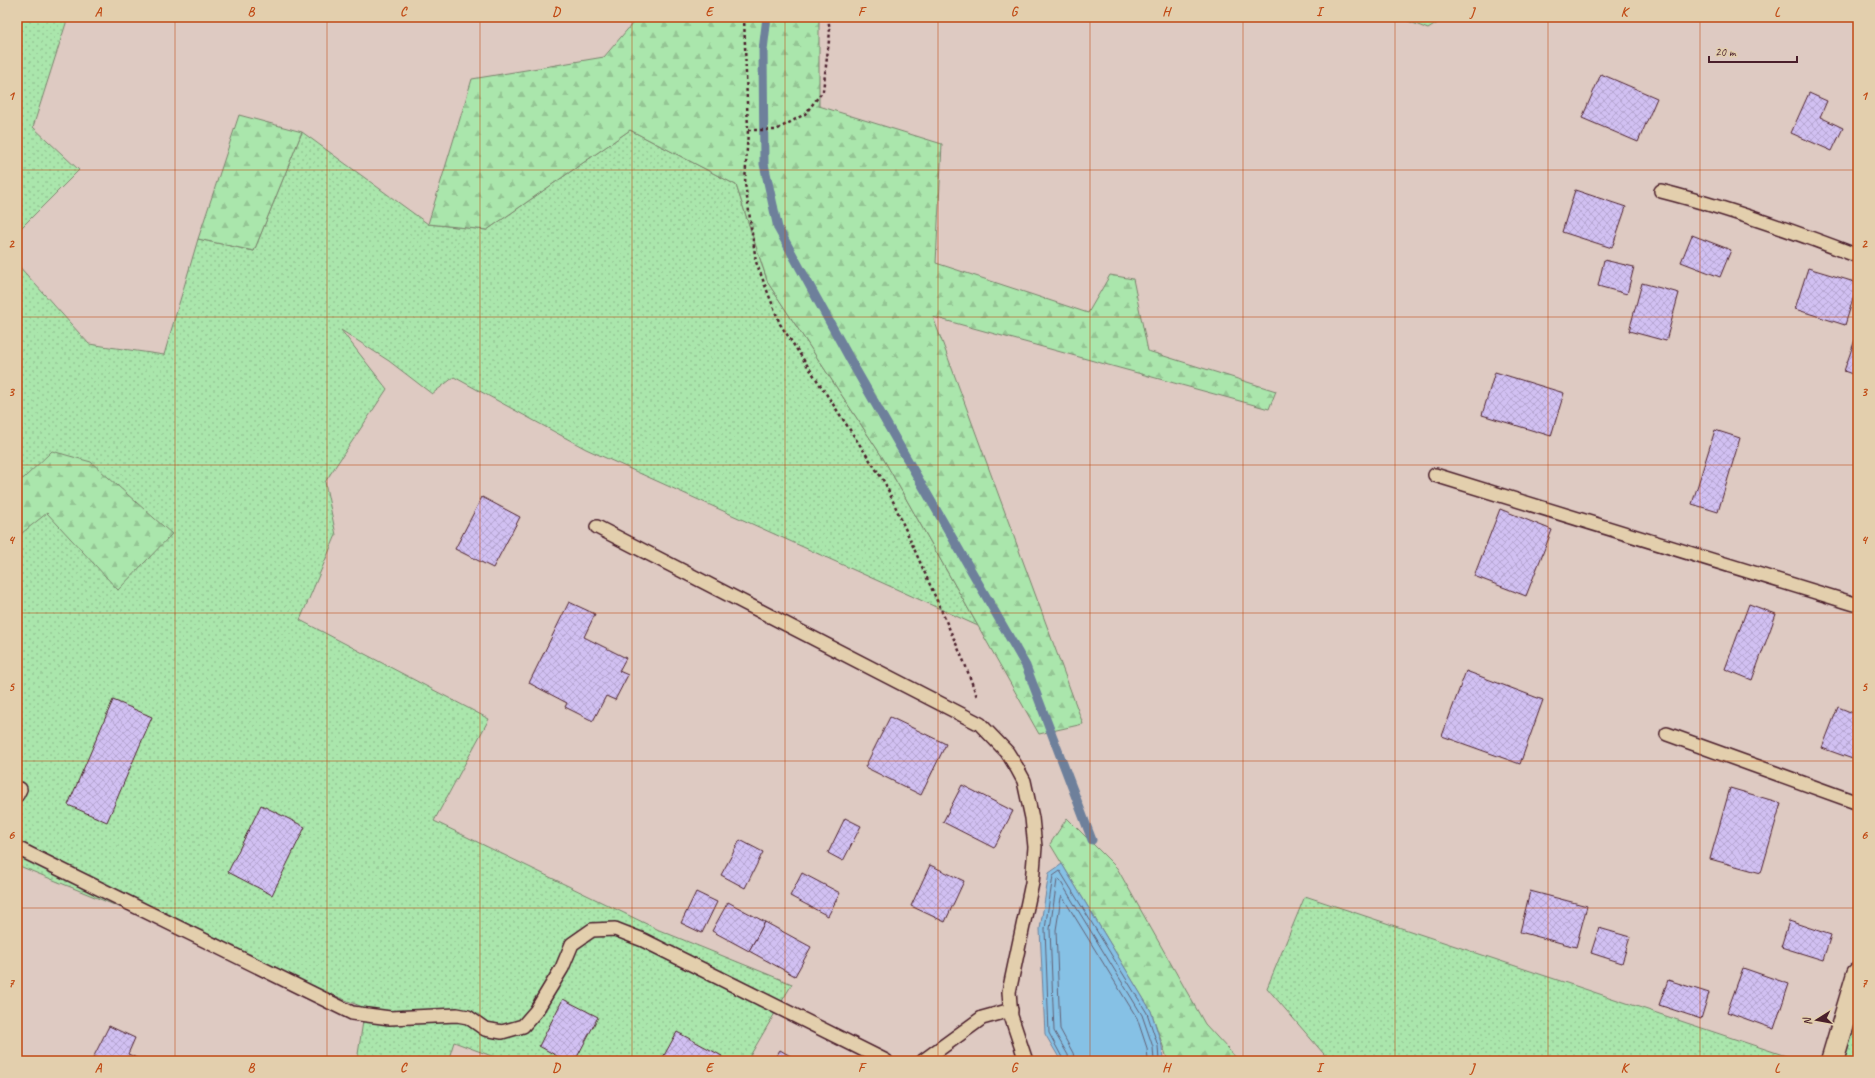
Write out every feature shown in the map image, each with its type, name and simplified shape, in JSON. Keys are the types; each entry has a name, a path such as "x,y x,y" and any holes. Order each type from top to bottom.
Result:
{"street":[{"path":"1832,1061 1858,974"}],"lane":[{"path":"1661,191 1702,202 1807,237 1858,256"},
{"path":"1434,475 1858,605"},
{"path":"597,527 980,724 1007,752 1024,781 1032,818 1035,847 1032,883 1009,992 1011,1010 1018,1041 1026,1061"},
{"path":"1667,734 1858,803"},
{"path":"17,848 352,1013 390,1018 457,1015 468,1017 485,1029 502,1032 523,1026 536,1011 558,974 572,944 592,930 615,929 643,940 886,1061"},
{"path":"923,1061 982,1018 1011,1010"}],"path":[{"path":"744,17 748,130 745,183 756,262 780,324 885,483 965,664 982,711 980,724"},
{"path":"748,130 776,130 805,114 823,91 830,32 828,17"}],"green space":[{"path":"17,17 68,17 33,127 79,170 17,232"},
{"path":"638,17 819,17 819,106 942,144 936,263 1088,313 1110,275 1133,279 1148,351 1276,391 1269,409 933,317 1083,724 1039,734 883,458 768,283 736,185 630,130 487,230 428,224 472,79 604,57"},
{"path":"1398,17 1447,17 1428,29"},
{"path":"239,115 302,132 254,251 198,239"},
{"path":"630,130 736,185 768,283 883,458 978,626 586,449 454,377 432,394 389,361 341,330 387,389 325,482 336,535 300,620 489,719 434,821 659,930 792,984 747,1061 505,1061 454,1042 448,1061 357,1061 365,1008 17,865 17,264 89,344 164,355 198,239 254,251 302,132 428,224 487,230"},
{"path":"52,451 91,462 172,534 118,590 47,513 17,537 17,481 24,478"},
{"path":"1067,818 1117,868 1205,1024 1239,1061 1168,1061 1151,1011 1050,844"},
{"path":"1305,896 1801,1061 1330,1061 1267,988"},
{"path":"1858,1018 1858,1061 1844,1061"}],"water":[{"path":"1062,864 1151,1011 1162,1046 1163,1061 1061,1061 1045,1034 1040,929 1049,873"}],"building":[{"path":"1601,74 1657,98 1638,142 1582,118"},
{"path":"1809,93 1827,101 1820,117 1843,128 1832,151 1791,133"},
{"path":"1575,190 1626,207 1612,248 1562,232"},
{"path":"1692,235 1731,250 1720,277 1681,262"},
{"path":"1604,260 1634,267 1627,294 1598,286"},
{"path":"1808,268 1858,283 1845,325 1795,309"},
{"path":"1642,283 1679,293 1666,341 1629,331"},
{"path":"1858,334 1858,376 1844,371"},
{"path":"1495,372 1564,393 1551,436 1482,415"},
{"path":"1715,430 1740,438 1718,512 1692,504"},
{"path":"482,497 520,517 493,568 455,549"},
{"path":"1500,509 1552,530 1526,596 1474,576"},
{"path":"569,602 595,614 584,637 626,658 619,671 628,675 615,700 606,696 593,721 565,707 567,703 529,683"},
{"path":"1749,604 1776,614 1752,680 1725,669"},
{"path":"1466,671 1543,700 1520,764 1442,736"},
{"path":"113,700 152,717 107,822 68,805"},
{"path":"1838,707 1858,715 1858,761 1822,748"},
{"path":"890,717 946,744 921,795 865,767"},
{"path":"962,785 1013,811 994,848 943,822"},
{"path":"1730,788 1781,803 1761,873 1710,859"},
{"path":"261,805 305,827 272,895 228,872"},
{"path":"845,818 861,826 843,861 828,853"},
{"path":"740,840 763,852 745,888 721,875"},
{"path":"930,865 964,881 945,922 911,906"},
{"path":"802,873 840,893 828,916 790,896"},
{"path":"1530,891 1587,906 1576,947 1520,932"},
{"path":"696,892 717,902 702,933 681,923"},
{"path":"728,902 765,922 749,951 712,931"},
{"path":"1789,921 1831,935 1823,960 1781,947"},
{"path":"765,922 811,947 795,976 749,951"},
{"path":"1599,928 1630,937 1622,963 1591,953"},
{"path":"1743,968 1789,984 1774,1029 1727,1012"},
{"path":"1668,980 1709,993 1701,1019 1659,1005"},
{"path":"563,999 598,1017 575,1061 566,1061 539,1046"},
{"path":"109,1026 135,1038 128,1054 143,1061 100,1061 93,1058"},
{"path":"677,1032 722,1056 720,1061 661,1061"},
{"path":"780,1050 799,1061 773,1061"}],"waterway":[{"path":"767,17 763,50 764,164 778,228 856,370 1026,666 1092,840"}]}
